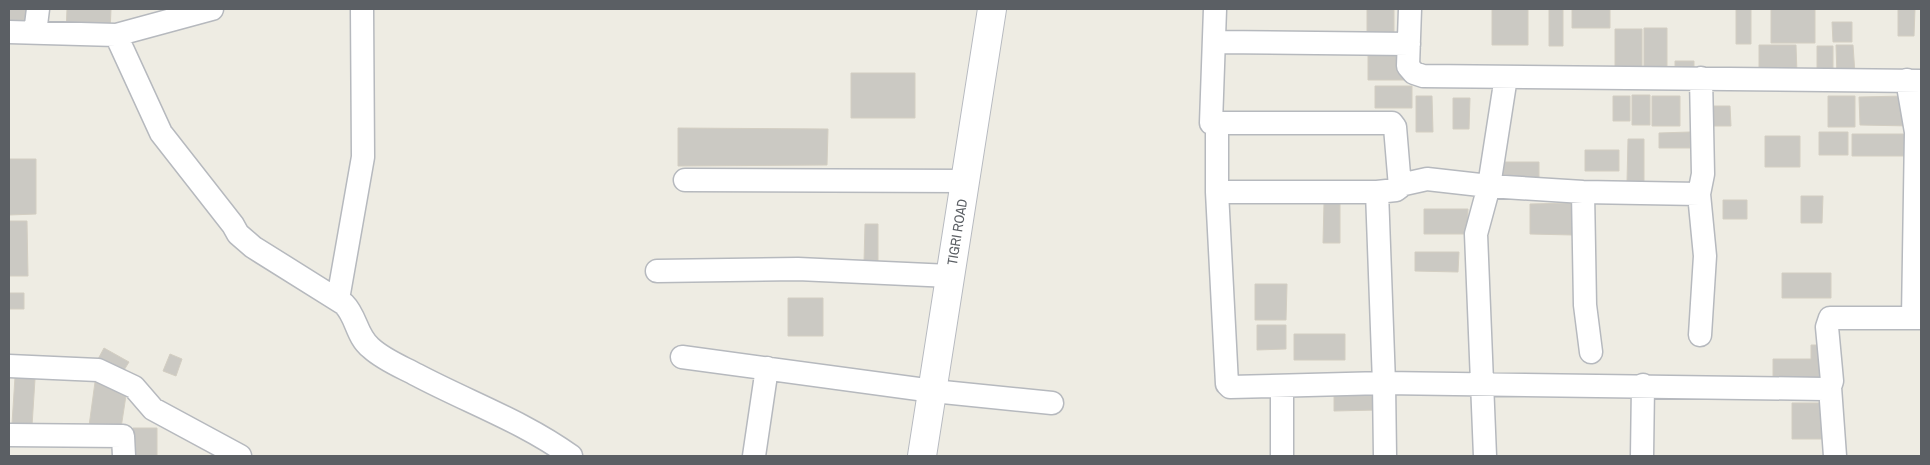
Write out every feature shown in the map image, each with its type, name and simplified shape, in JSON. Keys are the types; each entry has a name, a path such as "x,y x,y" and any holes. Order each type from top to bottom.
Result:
{"street":[{"path":"35,32 38,9"},
{"path":"9,32 116,35 212,9"},
{"path":"338,299 363,157 362,9"},
{"name":"TIGRI ROAD","path":"922,456 965,181 989,9"},
{"path":"1215,9 1210,123 1392,123 1395,127 1400,185"},
{"path":"1410,9 1408,66 1417,75 1914,80 1917,318 1834,316 1828,319 1832,381 1830,388 1835,456"},
{"path":"116,35 161,132 238,234 253,248 338,299 350,310 359,337 377,353 461,398 542,436 571,456"},
{"path":"1215,42 1409,44"},
{"path":"1485,456 1476,234 1489,186 1506,77"},
{"path":"1700,335 1705,256 1699,194 1703,174 1701,78"},
{"path":"1217,124 1217,192 1227,384 1230,387 1384,383 1830,388"},
{"path":"1217,192 1377,192 1396,190 1400,185 1427,179 1489,186 1583,192 1699,194"},
{"path":"685,180 965,181"},
{"path":"1377,192 1385,456"},
{"path":"1583,192 1585,305 1590,352"},
{"path":"657,271 798,269 950,276"},
{"path":"682,357 932,391 1052,403"},
{"path":"9,366 98,370 134,387 153,409 240,456"},
{"path":"754,456 767,368"},
{"path":"1642,456 1643,385"},
{"path":"1282,386 1282,456"},
{"path":"9,435 123,436 124,456"}],"building":[{"path":"9,9 32,9 32,28 9,28"},
{"path":"67,9 111,9 110,33 66,32"},
{"path":"1367,9 1394,9 1394,36 1367,36"},
{"path":"1492,9 1528,9 1528,45 1492,45"},
{"path":"1549,9 1563,9 1563,46 1549,46"},
{"path":"1572,9 1610,9 1610,28 1572,28"},
{"path":"1736,9 1751,9 1751,44 1736,44"},
{"path":"1771,9 1815,9 1815,43 1771,43"},
{"path":"1898,9 1915,9 1914,36 1898,36"},
{"path":"1832,22 1852,22 1852,42 1833,42"},
{"path":"1644,28 1667,28 1667,75 1644,75"},
{"path":"1615,29 1642,29 1642,75 1615,75"},
{"path":"1759,45 1796,45 1797,74 1759,75"},
{"path":"1836,45 1853,45 1855,74 1837,76"},
{"path":"1817,46 1833,46 1833,73 1817,73"},
{"path":"1368,54 1404,54 1404,80 1368,80"},
{"path":"1675,61 1694,61 1694,76 1675,77"},
{"path":"851,73 915,73 915,118 851,118"},
{"path":"1375,86 1412,86 1412,108 1375,108"},
{"path":"1632,95 1650,95 1650,125 1632,125"},
{"path":"1416,96 1432,96 1433,132 1416,132"},
{"path":"1613,96 1630,96 1630,121 1613,121"},
{"path":"1652,96 1680,96 1680,126 1652,126"},
{"path":"1828,96 1855,96 1855,127 1828,127"},
{"path":"1905,96 1911,126 1860,125 1859,97"},
{"path":"1453,98 1470,98 1469,129 1453,129"},
{"path":"1710,106 1730,106 1731,126 1710,126"},
{"path":"678,128 828,129 827,165 678,166"},
{"path":"1690,132 1690,148 1659,148 1659,133"},
{"path":"1819,132 1848,132 1848,155 1819,155"},
{"path":"1852,134 1911,134 1911,156 1852,156"},
{"path":"1765,136 1800,136 1800,167 1765,167"},
{"path":"1628,139 1644,139 1644,182 1627,182"},
{"path":"1585,150 1619,150 1619,171 1585,171"},
{"path":"9,159 36,159 36,214 9,215"},
{"path":"1503,162 1539,162 1539,179 1503,179"},
{"path":"1801,196 1823,196 1822,223 1801,223"},
{"path":"1723,200 1747,200 1747,219 1723,219"},
{"path":"1324,203 1340,203 1340,243 1323,243"},
{"path":"1573,203 1573,235 1530,234 1530,204"},
{"path":"1424,209 1468,209 1467,234 1424,234"},
{"path":"9,221 27,221 28,276 9,276"},
{"path":"865,224 878,224 878,262 864,262"},
{"path":"1415,252 1459,252 1458,272 1415,271"},
{"path":"1782,273 1831,273 1831,298 1782,298"},
{"path":"1255,284 1287,284 1286,320 1255,320"},
{"path":"9,293 24,293 24,309 9,309"},
{"path":"788,298 823,298 823,336 788,336"},
{"path":"1257,325 1286,325 1286,349 1257,350"},
{"path":"1294,334 1345,334 1345,360 1294,360"},
{"path":"1811,345 1824,345 1825,385 1773,386 1773,359 1811,359"},
{"path":"104,348 129,362 121,375 97,361"},
{"path":"170,354 182,359 176,376 163,371"},
{"path":"96,375 127,389 121,428 89,426"},
{"path":"15,377 35,379 32,426 12,424"},
{"path":"1376,390 1377,410 1334,411 1334,391"},
{"path":"1792,403 1823,403 1823,439 1792,439"},
{"path":"133,428 157,428 157,456 133,456"}]}
